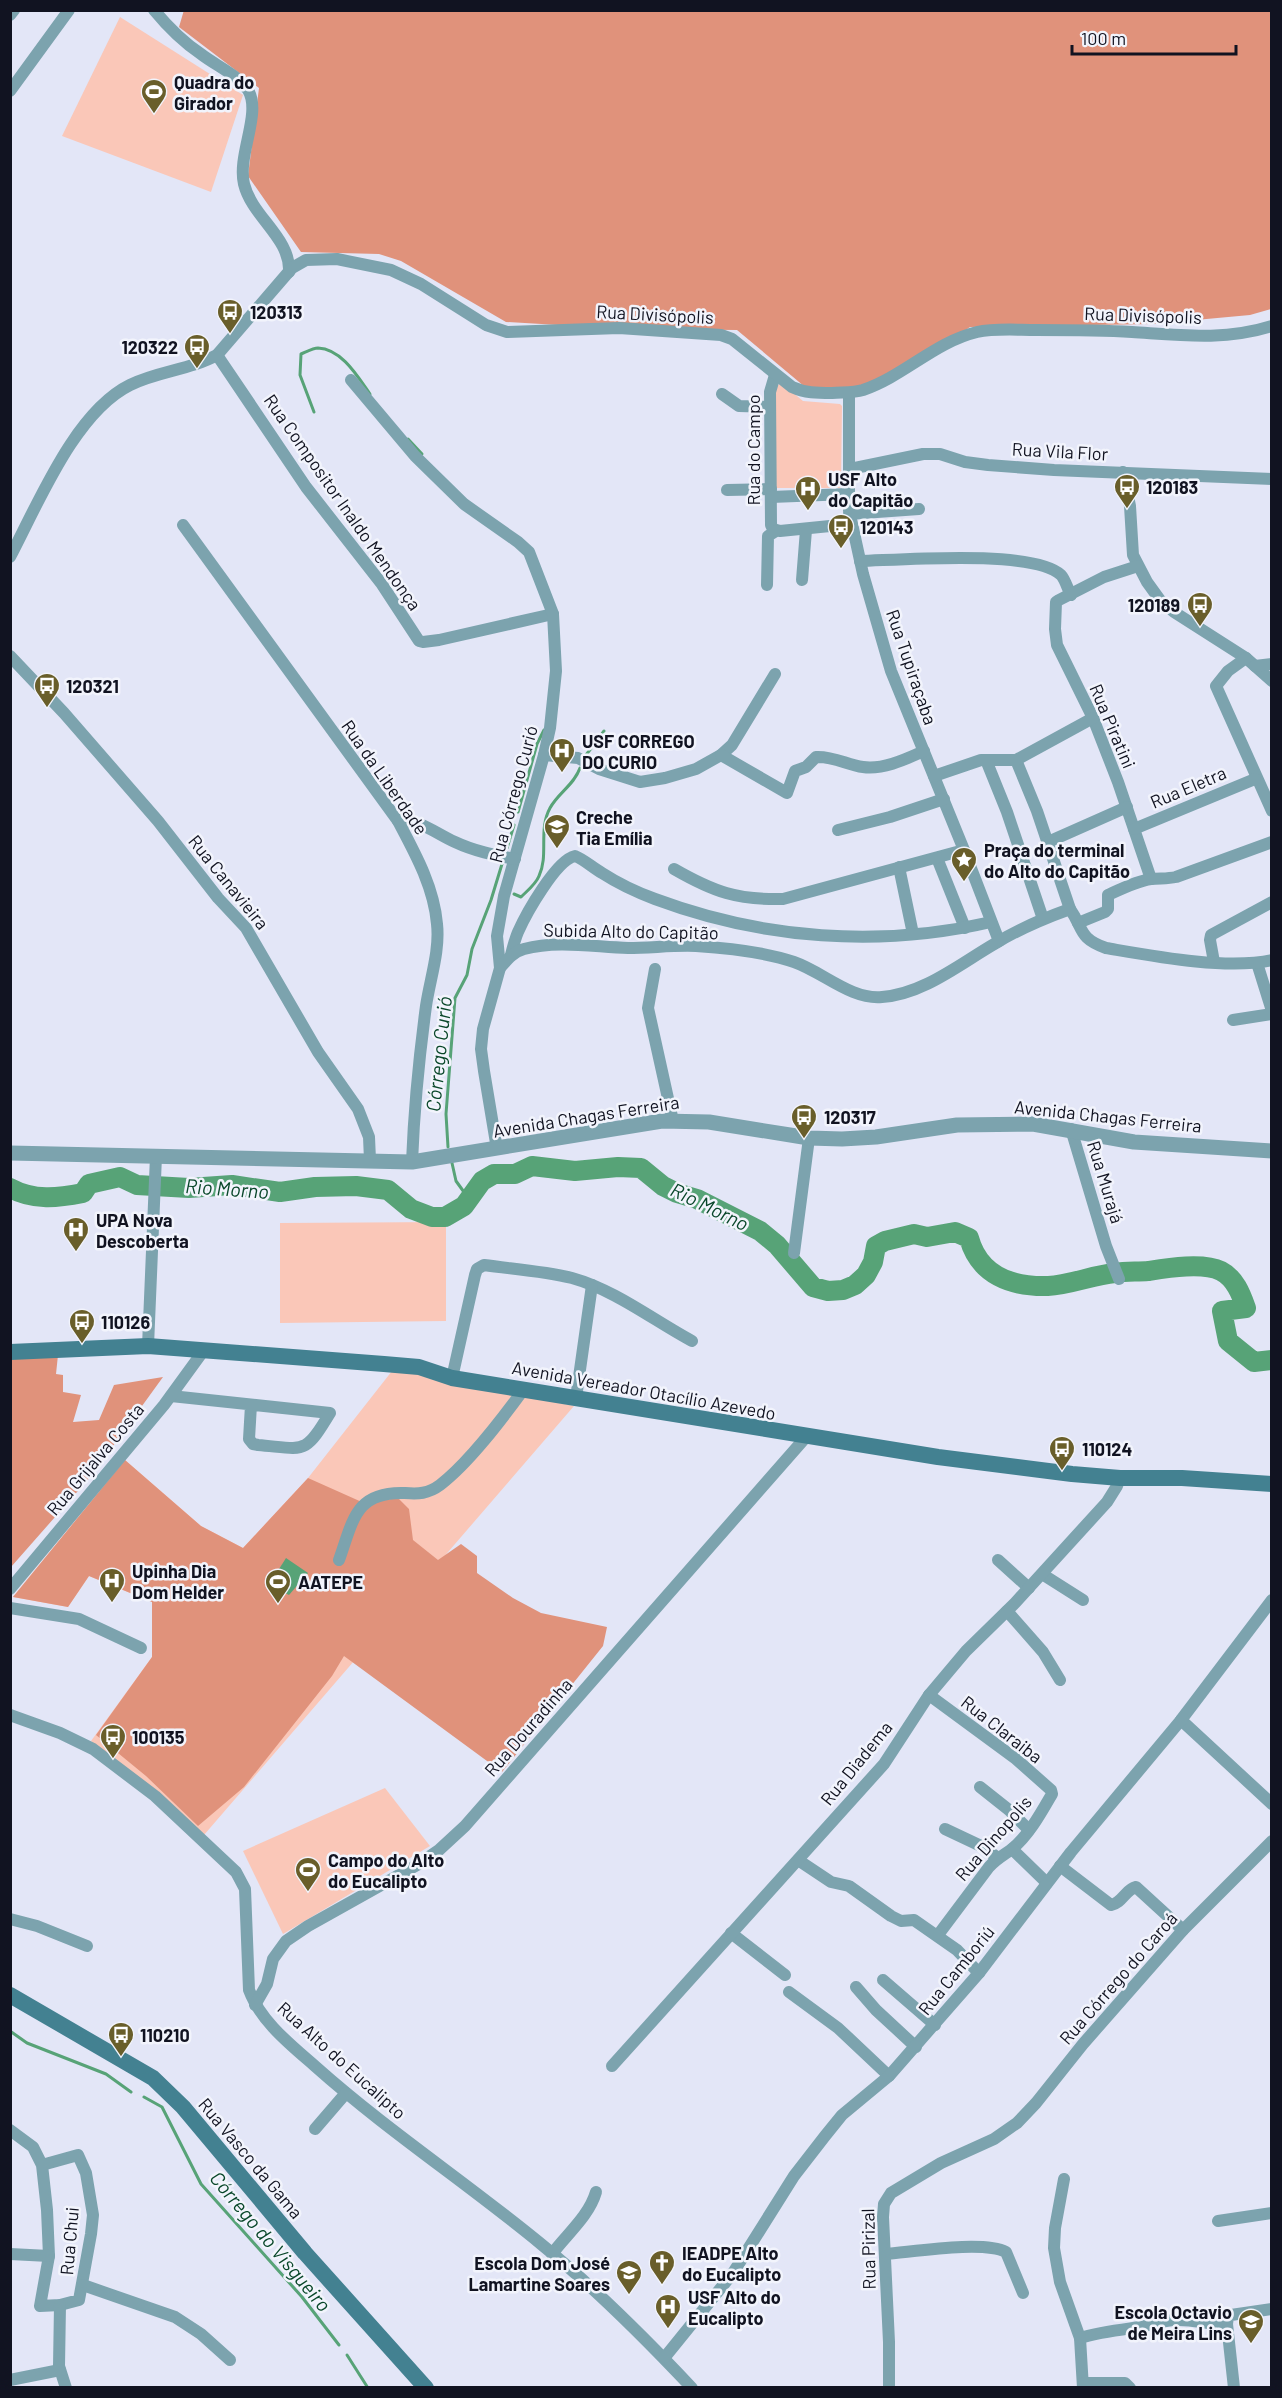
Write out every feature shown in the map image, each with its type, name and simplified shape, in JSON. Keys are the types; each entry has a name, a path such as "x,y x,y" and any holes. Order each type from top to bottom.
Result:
{"main road":[{"name":"Avenida Vereador Otacílio Azevedo","path":"10,1352 148,1346 407,1366 452,1378 950,1459 1119,1478 1182,1478 1272,1484"},
{"name":"Rua Vasco da Gama","path":"10,1995 121,2058 156,2081 183,2107 305,2253 426,2388"}],"street":[{"path":"10,15 14,10"},
{"path":"10,91 69,10"},
{"path":"10,557 77,435 99,406 131,385 202,363 217,355 294,261 244,186 243,157 253,115 250,93 236,79 181,38 154,10"},
{"name":"Rua Divisópolis","path":"294,261 337,259 391,270 421,284 486,325 507,332 619,328 721,335 732,339 775,375 802,392 849,393 880,383 943,345 979,332 1045,330 1132,332 1191,337 1224,336 1272,326"},
{"name":"Rua Compositor Inaldo Mendonça","path":"217,355 306,488 381,583 419,641 439,640 553,614"},
{"name":"Rua do Campo","path":"767,585 768,536 774,528 771,493 770,392 775,375"},
{"name":"Rua Córrego Curió","path":"351,380 415,456 464,504 529,552 553,614 556,671 550,728 504,896 497,936 500,968 483,1029 481,1049 498,1149"},
{"name":"Rua Tupiraçaba","path":"849,393 848,494 850,519 860,561 891,671 999,941"},
{"path":"722,394 740,406 770,406"},
{"name":"Rua Vila Flor","path":"850,469 922,454 940,454 965,462 1000,466 1272,479"},
{"path":"1123,472 1130,506 1132,546 1138,566 1160,600 1174,612 1250,662 1272,681"},
{"path":"727,490 848,494"},
{"path":"774,528 806,530 850,519 919,509"},
{"name":"Rua da Liberdade","path":"183,525 398,821 428,884 437,924 436,957 414,1101 412,1162"},
{"path":"802,579 806,530"},
{"path":"860,561 982,558 1031,562 1060,575 1071,596 1090,584 1138,566"},
{"name":"Rua Piratini","path":"1071,596 1056,602 1057,645 1093,718 1127,807 1151,879"},
{"name":"Rua Canavieira","path":"10,656 32,677 127,785 218,898 246,928 318,1052 358,1109 369,1137 370,1160"},
{"path":"1272,664 1250,662 1228,671 1216,686 1255,778 1272,811"},
{"path":"544,755 578,758 599,769 640,782 696,769 721,755 732,745 775,674"},
{"path":"934,776 966,763 1016,760 1093,718"},
{"path":"721,755 787,794 795,771 806,767 816,757 832,757 863,768 895,762 924,751"},
{"path":"986,760 1007,812 1043,919"},
{"path":"1016,760 1048,842 1070,909 1081,932 1088,939 1106,948 1214,962 1257,963 1272,960"},
{"name":"Rua Eletra","path":"1134,829 1255,778"},
{"path":"838,830 890,817 944,799"},
{"path":"1048,842 1127,807"},
{"path":"398,821 409,820 422,824 456,842 485,853 515,859"},
{"path":"1077,923 1105,912 1108,909 1108,895 1151,879 1176,877 1272,842"},
{"path":"674,869 707,888 758,900 783,899 964,850"},
{"path":"500,968 511,955 526,915 557,870 564,862 575,856 620,884 705,915 784,932 876,938 965,928 992,921"},
{"path":"937,858 965,928"},
{"path":"899,867 913,934"},
{"path":"1214,962 1211,935 1272,902"},
{"name":"Subida Alto do Capitão","path":"511,955 523,949 550,945 630,948 698,946 759,954 793,962 818,971 845,988 864,995 881,997 918,987 948,973 999,941 1043,919 1070,909"},
{"path":"1233,1020 1272,1012 1257,963"},
{"path":"655,969 648,1008 673,1121"},
{"name":"Avenida Chagas Ferreira","path":"10,1153 156,1161 370,1160 412,1162 673,1121 720,1123 808,1140 876,1137 966,1124 1033,1124 1134,1142 1272,1151"},
{"name":"Rua Murajá","path":"1071,1129 1106,1246 1119,1279"},
{"path":"794,1253 808,1140"},
{"path":"148,1346 156,1161"},
{"path":"452,1378 477,1269 484,1265 572,1278 592,1285 692,1341"},
{"path":"576,1398 592,1285"},
{"name":"Rua Grijalva Costa","path":"10,1589 171,1396 204,1350"},
{"path":"339,1560 353,1521 368,1499 385,1494 419,1494 439,1485 496,1425 524,1389"},
{"path":"171,1396 330,1413 317,1434 308,1445 301,1449 258,1445 253,1444 249,1439 251,1405"},
{"name":"Rua Douradinha","path":"255,2005 267,1984 273,1959 286,1941 308,1926 417,1865 439,1850 465,1826 806,1437"},
{"name":"Rua Diadema","path":"612,2066 884,1764 929,1695 966,1651 1029,1588 1107,1502 1118,1486 1119,1478"},
{"path":"998,1560 1029,1588"},
{"path":"1042,1574 1083,1600"},
{"name":"Rua Camboriú","path":"665,2357 733,2273 788,2186 825,2136 842,2115 889,2076 979,1973 1060,1866 1181,1720 1272,1600"},
{"path":"10,1608 79,1619 141,1648"},
{"path":"1006,1611 1043,1652 1059,1680"},
{"name":"Rua Claraiba","path":"929,1695 1016,1759 1052,1793"},
{"name":"Rua Alto do Eucalipto","path":"10,1715 60,1733 93,1749 156,1796 236,1872 244,1889 249,1990 255,2005 282,2037 346,2093 402,2138 470,2187 552,2254 615,2308 665,2357 692,2388"},
{"path":"1181,1720 1272,1804"},
{"path":"980,1787 1009,1810 1029,1830"},
{"name":"Rua Dinopolis","path":"938,1935 998,1858 1012,1849 1029,1830 1052,1793"},
{"path":"945,1829 981,1846 998,1858"},
{"name":"Rua Córrego do Caroá","path":"994,2139 1017,2123 1036,2103 1183,1930 1272,1841"},
{"path":"1012,1849 1047,1883"},
{"path":"798,1860 831,1882 849,1886 891,1916 901,1921 914,1920 957,1950 979,1973"},
{"path":"1060,1866 1111,1905 1116,1904 1133,1887 1136,1887 1183,1930"},
{"path":"10,1919 37,1926 87,1946"},
{"path":"731,1933 785,1975"},
{"path":"883,1980 935,2025"},
{"path":"856,1987 876,2010 916,2047"},
{"path":"789,1992 838,2028 889,2076"},
{"path":"315,2129 346,2093"},
{"path":"10,2130 33,2147 42,2165 49,2256 40,2306 54,2306 60,2370 66,2388"},
{"name":"Rua Pirizal","path":"889,2388 884,2204 891,2193 941,2163 994,2139"},
{"name":"Rua Chui","path":"42,2165 78,2155 82,2163 93,2215 79,2300 54,2306"},
{"path":"1064,2178 1054,2248 1060,2282 1080,2338 1083,2385 1125,2383 1130,2388"},
{"path":"552,2254 584,2215 593,2202 596,2192"},
{"path":"1218,2221 1272,2213"},
{"path":"885,2254 980,2247 1001,2249 1006,2252 1023,2294"},
{"path":"10,2254 49,2256"},
{"path":"83,2285 175,2317 201,2334 230,2360"},
{"path":"1234,2388 1228,2316 1272,2309"},
{"path":"1080,2338 1103,2332 1142,2327 1165,2320 1197,2320 1209,2325 1227,2324"},
{"path":"10,2380 60,2370"}],"shaded area":[{"path":"184,10 1271,11 1271,309 1250,315 1152,324 970,327 907,371 865,392 811,392 737,330 626,329 506,322 401,261 379,254 301,252 248,176 259,88 179,27"},
{"name":"Quadra do Girador","path":"120,17 243,95 211,192 62,136"},
{"path":"780,382 803,401 842,406 841,487 774,488 773,395"},
{"path":"446,1222 446,1321 280,1323 280,1223"},
{"path":"58,1355 56,1374 63,1375 63,1392 81,1395 73,1422 99,1420 114,1385 163,1377 92,1475 11,1567 11,1358"},
{"name":"AATEPE","path":"402,1370 574,1406 204,1835 91,1741 152,1657 152,1602 89,1576 68,1607 13,1597 125,1460 201,1526 243,1548 308,1478 392,1371"},
{"name":"AATEPE","path":"125,1460 201,1526 243,1548 308,1478 364,1503 398,1498 409,1509 413,1540 438,1560 461,1544 477,1556 477,1573 513,1598 541,1613 607,1627 603,1646 502,1772 344,1656 332,1676 244,1787 198,1826 146,1776 96,1735 152,1657 152,1602 89,1576 68,1607 13,1597"},
{"path":"286,1558 308,1573 289,1595 269,1585"},
{"name":"Campo do Alto do Eucalipto","path":"385,1788 430,1846 283,1934 243,1851"}],"waterway":[{"name":"Córrego Curió","path":"314,412 300,375 301,354 314,349 335,353 355,372 370,394"},
{"name":"Córrego Curió","path":"408,439 422,454"},
{"name":"Córrego Curió","path":"518,812 537,744 544,730"},
{"path":"586,755 604,731"},
{"path":"514,894 521,897 538,879 542,868 546,816 553,803 574,779 580,768"},
{"name":"Córrego Curió","path":"507,848 514,825"},
{"name":"Córrego Curió","path":"448,1147 446,1114 455,998 467,975 472,949 502,864"},
{"name":"Córrego Curió","path":"452,1163 456,1181 469,1199"},
{"name":"Rio Morno","path":"10,1188 37,1197 64,1196 83,1193 89,1184 120,1177 137,1185 189,1188 232,1185 280,1192 315,1187 356,1186 388,1190 411,1209 432,1217 445,1217 464,1206 482,1181 494,1174 515,1174 532,1166 575,1171 618,1167 641,1168 663,1186 697,1199 760,1231 777,1245 813,1287 828,1291 843,1290 855,1285 866,1275 873,1262 876,1246 885,1241 914,1234 927,1237 955,1232 969,1238 980,1261 989,1270 1009,1281 1034,1286 1056,1285 1119,1272 1185,1266 1213,1268 1226,1274 1234,1282 1246,1308 1222,1311 1228,1341 1254,1362 1272,1360"},
{"name":"Córrego do Visgueiro","path":"10,2031 27,2043 106,2074 131,2092"},
{"name":"Córrego do Visgueiro","path":"144,2097 162,2107 201,2184 302,2297 339,2345"},
{"name":"Córrego do Visgueiro","path":"347,2355 368,2388"}],"place":[{"name":"Quadra do Girador","path":"154,115"},
{"name":"120313","path":"230,335"},
{"name":"120322","path":"197,370"},
{"name":"120183","path":"1127,510"},
{"name":"USF Alto do Capitão","path":"808,512"},
{"name":"120143","path":"841,550"},
{"name":"120189","path":"1200,628"},
{"name":"120321","path":"47,709"},
{"name":"USF CORREGO DO CURIO","path":"562,774"},
{"name":"Creche Tia Emília","path":"557,850"},
{"name":"Praça do terminal do Alto do Capitão","path":"964,883"},
{"name":"120317","path":"804,1140"},
{"name":"UPA Nova Descoberta","path":"76,1253"},
{"name":"110126","path":"82,1345"},
{"name":"110124","path":"1062,1472"},
{"name":"Upinha Dia Dom Helder","path":"112,1604"},
{"name":"AATEPE","path":"278,1605"},
{"name":"100135","path":"113,1760"},
{"name":"Campo do Alto do Eucalipto","path":"308,1893"},
{"name":"110210","path":"121,2058"},
{"name":"IEADPE Alto do Eucalipto","path":"662,2286"},
{"name":"Escola Dom José Lamartine Soares","path":"629,2296"},
{"name":"USF Alto do Eucalipto","path":"668,2330"},
{"name":"Escola Octavio de Meira Lins","path":"1251,2345"}]}
